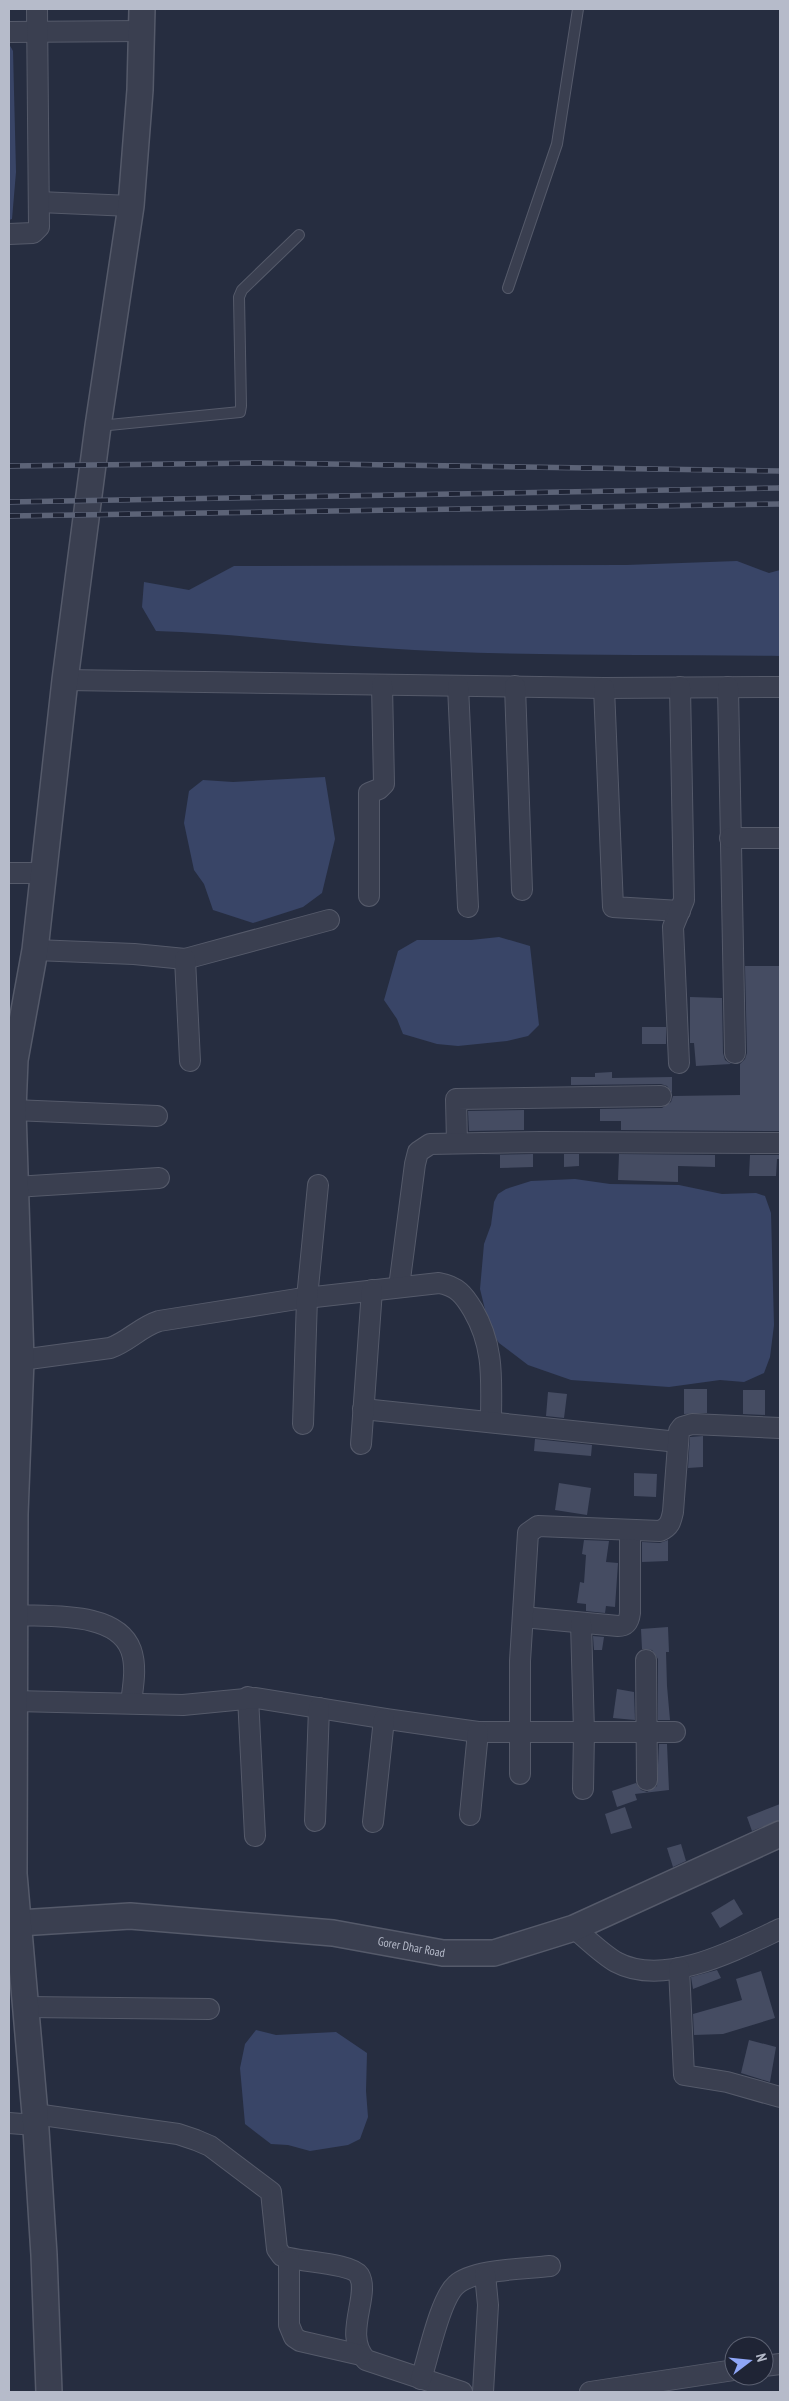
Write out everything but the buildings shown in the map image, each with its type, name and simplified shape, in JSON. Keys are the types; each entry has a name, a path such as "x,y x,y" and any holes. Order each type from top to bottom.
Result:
{"street":[{"path":"9,234 27,234 38,230 37,9"},
{"path":"9,32 37,32 142,20 140,90 131,206 98,426 65,680 35,950 15,1060 13,1110 14,1204 21,1360 14,1412 12,1514 16,1615 13,1686 14,1925 26,2007 35,2119 44,2255 49,2392"},
{"path":"39,202 131,206"},
{"path":"65,680 604,688 780,687"},
{"path":"369,896 369,793 379,789 384,784 382,684"},
{"path":"458,686 468,907"},
{"path":"515,686 522,890"},
{"path":"679,1064 674,927 684,900 680,687"},
{"path":"728,687 735,1053"},
{"path":"604,688 613,907 680,911"},
{"path":"730,838 780,838"},
{"path":"9,872 44,873"},
{"path":"35,950 134,954 185,959 329,920"},
{"path":"185,959 190,1061"},
{"path":"457,1143 456,1099 660,1096"},
{"path":"13,1110 157,1116"},
{"path":"399,1287 418,1152 430,1144 780,1142"},
{"path":"14,1204 159,1178"},
{"path":"303,1424 307,1298 318,1185"},
{"path":"21,1360 110,1348 124,1342 147,1325 159,1321 307,1298 439,1283 452,1285 464,1295 485,1332 490,1348 492,1422"},
{"path":"360,1444 372,1290"},
{"path":"363,1409 678,1442"},
{"path":"520,1774 520,1661 528,1533 532,1529 544,1526 660,1531 670,1524 679,1431 685,1425 780,1428"},
{"path":"523,1617 622,1626 629,1621 630,1530"},
{"path":"16,1615 93,1620 114,1629 124,1638 131,1649 134,1675 132,1703"},
{"path":"581,1623 584,1732 583,1789"},
{"path":"646,1660 645,1732 647,1780"},
{"path":"13,1686 132,1703 199,1704 248,1698 478,1732 675,1732"},
{"path":"248,1698 255,1836"},
{"path":"315,1821 319,1708"},
{"path":"372,1822 384,1719"},
{"path":"470,1815 478,1732"},
{"name":"Gorer Dhar Road","path":"14,1925 130,1916 333,1933 443,1953 494,1953 574,1928 780,1834"},
{"path":"574,1928 614,1961 639,1969 679,1968 744,1946 780,1929"},
{"path":"679,1968 684,2075 727,2082 780,2098"},
{"path":"26,2007 209,2009"},
{"path":"9,2123 35,2119 178,2134 210,2146 271,2192 277,2249 282,2256 289,2259 343,2267 354,2270 359,2275 362,2284 356,2332 361,2355"},
{"path":"289,2259 289,2325 294,2337 315,2345 361,2355 376,2366 462,2392"},
{"path":"421,2379 450,2292 464,2279 485,2274 550,2266"},
{"path":"483,2392 488,2305 485,2274"},
{"path":"590,2392 704,2383 724,2374"}],"lane":[{"path":"508,288 557,144 578,9"},
{"path":"98,426 240,412 239,297 242,290 299,235"}],"water":[{"path":"9,44 13,51 16,172 12,219 9,220"},
{"path":"737,561 769,573 780,570 780,656 532,654 432,651 156,631 142,607 144,582 189,590 234,566 626,565"},
{"path":"325,777 335,839 322,893 303,907 253,923 213,910 204,884 194,870 184,823 189,791 203,780 233,782"},
{"path":"499,937 530,946 539,1025 528,1036 507,1041 458,1046 437,1044 403,1034 397,1019 384,1000 398,951 417,940 471,940"},
{"path":"575,1179 610,1184 679,1185 722,1194 756,1193 765,1196 771,1213 774,1325 770,1357 764,1373 744,1382 720,1380 669,1387 571,1380 528,1365 499,1343 490,1330 480,1289 484,1244 491,1225 494,1202 498,1194 506,1189 531,1181"},
{"path":"256,2030 276,2035 336,2032 367,2053 366,2091 368,2117 360,2139 348,2145 310,2151 288,2145 271,2144 245,2124 240,2068 245,2044"}],"railway":[{"path":"9,466 261,463 780,471"},
{"path":"9,502 780,488"},
{"path":"9,516 780,504"}]}
